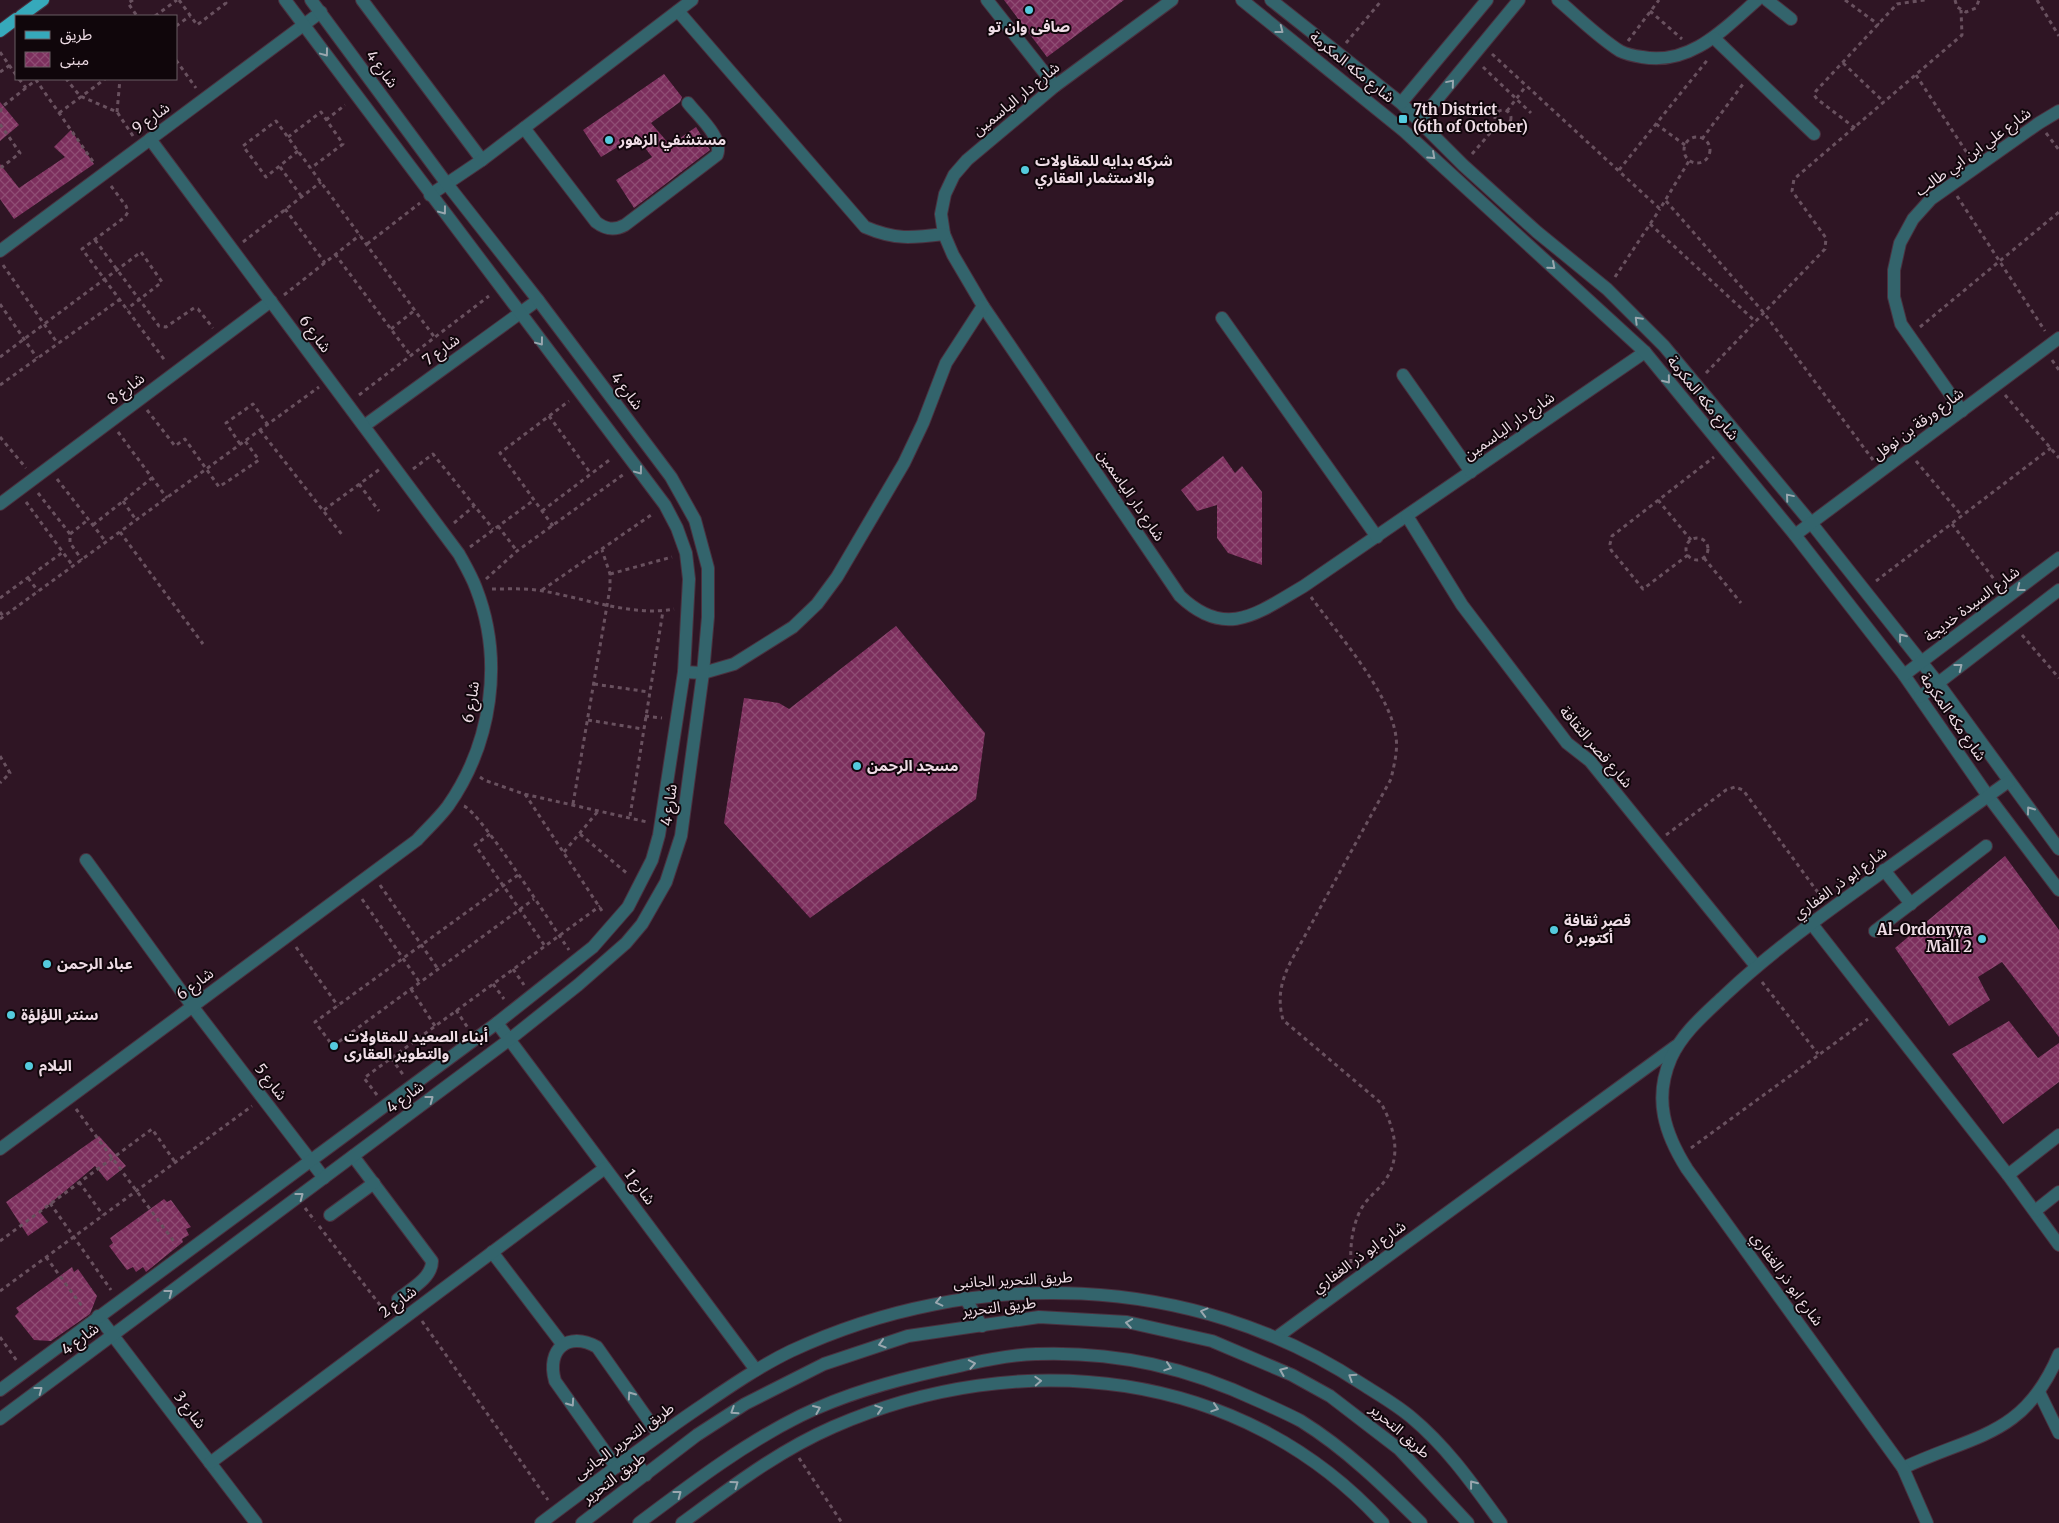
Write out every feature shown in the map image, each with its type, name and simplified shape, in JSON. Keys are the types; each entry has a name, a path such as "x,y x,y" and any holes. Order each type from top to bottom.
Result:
{"main road":[{"path":"21,15 43,0"},
{"path":"0,31 15,20"}],"street":[{"name":"شارع 4","path":"0,1390 118,1301 497,1023 576,960 612,928 641,885 652,860 658,835 684,672 689,606 689,579 686,553 677,528 665,505 579,394 285,0"},
{"name":"شارع 4","path":"0,1419 510,1039 626,943 655,904 672,867 681,836 703,673 710,592 703,544 695,520 671,477 538,300 447,184 312,0"},
{"path":"362,0 482,160"},
{"path":"430,195 482,160 692,0"},
{"path":"986,0 1055,86"},
{"name":"شارع دار الياسمين","path":"1172,0 1055,86 967,160 954,176 945,194 942,207 944,234 953,255 983,306 1180,596 1194,609 1210,618 1229,621 1248,618 1304,586 1645,352"},
{"name":"شارع مكه المكرمة","path":"1242,0 1404,131 1645,352 1795,535 1904,675 1988,796 2059,890"},
{"name":"شارع مكه المكرمة","path":"1271,0 1401,103 1463,165 1537,232 1607,289 1664,346 1865,590 1938,683 2059,849"},
{"path":"1401,103 1487,0"},
{"path":"1420,120 1519,0"},
{"path":"1558,0 1620,51 1650,59 1666,58 1717,41 1757,0"},
{"path":"1767,0 1791,19"},
{"path":"678,11 865,228 886,236 907,239 944,234"},
{"name":"شارع 9","path":"0,250 320,12"},
{"path":"1717,41 1814,134"},
{"path":"524,128 596,222 614,229 625,225 717,155 719,149 717,140 688,103"},
{"name":"شارع علي ابن ابي طالب","path":"1962,411 1901,324 1894,297 1894,270 1900,243 1913,219 1932,198 1976,166 2059,111"},
{"name":"شارع 6","path":"0,1149 417,840 447,806 470,768 485,725 492,681 489,636 476,588 460,554 233,250 145,143"},
{"name":"شارع 7","path":"364,426 538,300"},
{"name":"شارع 8","path":"0,504 272,302"},
{"path":"684,672 703,673 734,664 793,627 822,598 837,577 904,463 924,423 946,363 983,306"},
{"path":"1222,318 1377,537"},
{"name":"شارع ورقة بن نوفل","path":"1795,535 2056,340"},
{"path":"1403,375 1471,472"},
{"name":"شارع قصر الثقافة","path":"1407,516 1462,605 1567,743 1590,761 1754,967"},
{"name":"شارع السيدة خديجة","path":"1904,675 2059,558"},
{"path":"1920,697 2059,590"},
{"name":"شارع ابو ذر الغفاري","path":"1927,1523 1904,1468 1679,1156 1666,1129 1663,1094 1670,1060 1688,1030 1754,967 1830,909 2009,781"},
{"path":"1875,931 1986,846"},
{"name":"شارع 5","path":"86,860 192,1006 324,1178"},
{"path":"1884,870 1911,904"},
{"path":"1811,923 1878,1012 2008,1175 2059,1245"},
{"name":"شارع 1","path":"497,1023 756,1370"},
{"name":"شارع ابو ذر الغفاري","path":"1277,1337 1678,1044"},
{"path":"2008,1175 2059,1135"},
{"path":"353,1156 432,1261 430,1272 427,1276 398,1298"},
{"name":"شارع 2","path":"210,1463 605,1168"},
{"path":"330,1215 374,1183"},
{"path":"2035,1211 2059,1192"},
{"path":"492,1252 563,1345"},
{"name":"طريق التحرير الجانبى","path":"541,1523 658,1435 756,1370 790,1352 841,1330 894,1312 965,1298 1059,1291 1115,1295 1170,1304 1224,1318 1277,1337 1327,1360 1411,1416 1444,1447 1502,1523"},
{"path":"965,1298 982,1326"},
{"name":"طريق التحرير","path":"582,1523 697,1435 745,1404 824,1364 908,1336 1039,1317 1127,1322 1220,1345 1292,1375 1330,1396 1366,1421 1399,1449 1468,1523"},
{"name":"شارع 3","path":"95,1318 112,1335 256,1523"},
{"path":"616,1467 555,1381 551,1368 554,1355 563,1345 575,1340 587,1341 597,1347 658,1435"},
{"path":"639,1523 710,1470 752,1442 800,1416 851,1394 899,1379 986,1361 1035,1354 1099,1356 1159,1364 1229,1387 1300,1420 1350,1456 1421,1523"},
{"path":"1904,1468 2006,1425 2024,1410 2039,1392 2059,1354"},
{"path":"682,1523 742,1478 792,1447 833,1427 875,1410 963,1388 1063,1380 1119,1384 1173,1394 1217,1409 1275,1436 1322,1466 1364,1502 1384,1523"},
{"path":"2039,1392 2059,1433"},
{"path":"631,1456 646,1475"}],"path":[{"path":"133,0 128,3 136,15"},
{"path":"156,15 178,0 197,25 226,3 224,0"},
{"path":"1338,53 1382,0"},
{"path":"1620,51 1659,0"},
{"path":"1845,0 1879,25"},
{"path":"1855,128 1814,95 1897,4 1926,0"},
{"path":"1696,384 1825,249 1826,238 1792,191 1794,179 1962,35 1961,10 1955,0"},
{"path":"1961,10 1971,11 1976,8 1979,0"},
{"path":"2037,0 2059,36"},
{"path":"1650,12 1695,49"},
{"path":"178,25 190,16"},
{"path":"1618,170 1656,124 1717,41"},
{"path":"1482,45 1660,209"},
{"path":"0,52 15,72"},
{"path":"1472,56 1531,113"},
{"path":"178,63 204,99"},
{"path":"1842,63 1884,102"},
{"path":"0,72 10,65"},
{"path":"1702,139 1751,74"},
{"path":"1916,75 1976,166"},
{"path":"20,80 26,88"},
{"path":"0,112 36,80 102,175 126,206 128,212 125,217 82,249 174,373"},
{"path":"67,80 80,96 117,112 145,143"},
{"path":"59,112 103,80"},
{"path":"117,112 120,80"},
{"path":"1507,111 1526,86"},
{"path":"326,120 357,95"},
{"path":"1498,124 1504,126 1509,123 1511,116 1507,111"},
{"path":"1498,124 1496,113 1507,111"},
{"path":"288,137 321,112 343,144 311,168"},
{"path":"298,151 266,177 243,146 276,121 367,244 435,338"},
{"path":"0,124 20,153 2,167 0,165"},
{"path":"1463,165 1498,124"},
{"path":"1656,124 1685,145"},
{"path":"1694,138 1702,139 1708,145 1708,156 1700,163 1689,161 1685,156 1685,145 1694,138"},
{"path":"1607,289 1666,201 1689,161"},
{"path":"280,167 302,197"},
{"path":"233,250 321,182"},
{"path":"1950,185 2000,262 2056,340"},
{"path":"367,244 430,195"},
{"path":"1666,201 1764,313 1881,471"},
{"path":"285,210 325,263"},
{"path":"1909,336 2059,212"},
{"path":"1650,224 1756,322"},
{"path":"272,302 360,235"},
{"path":"95,240 159,326 166,327 194,308 198,309 222,338"},
{"path":"0,357 141,252 162,282 127,309"},
{"path":"336,254 411,356"},
{"path":"0,260 58,344"},
{"path":"347,404 500,288"},
{"path":"0,385 119,300"},
{"path":"0,304 37,358"},
{"path":"391,329 415,310"},
{"path":"0,612 2,618 329,380"},
{"path":"1996,385 2059,458"},
{"path":"553,526 500,453 579,394"},
{"path":"138,400 175,446 185,439 219,488 259,460 245,441"},
{"path":"240,444 226,423 232,418 253,404 268,424"},
{"path":"549,416 591,474"},
{"path":"110,422 167,498"},
{"path":"260,430 344,536"},
{"path":"0,437 70,534 70,543 82,560"},
{"path":"1865,590 2051,448"},
{"path":"1688,555 1643,588 1611,550 1610,544 1612,536 1724,449"},
{"path":"542,511 623,450"},
{"path":"1908,451 1962,516"},
{"path":"402,477 433,454 493,529"},
{"path":"324,510 390,462"},
{"path":"476,588 516,551 635,466"},
{"path":"48,468 106,542"},
{"path":"93,525 152,478"},
{"path":"359,484 379,510"},
{"path":"18,491 73,566"},
{"path":"460,554 534,500"},
{"path":"1658,500 1691,540"},
{"path":"122,501 136,520"},
{"path":"541,590 665,505"},
{"path":"443,533 474,506"},
{"path":"70,534 88,519"},
{"path":"1952,524 2008,598"},
{"path":"498,526 516,551"},
{"path":"120,532 203,644"},
{"path":"1699,538 1706,542 1708,551 1704,558 1696,560 1688,555 1686,547 1691,540 1699,538"},
{"path":"573,804 607,605 610,574 602,550"},
{"path":"0,598 63,552"},
{"path":"610,574 686,553"},
{"path":"1704,558 1741,603"},
{"path":"28,578 38,592"},
{"path":"1304,586 1384,698 1392,717 1396,738 1396,758 1391,779 1291,960 1281,984 1279,996 1283,1020 1381,1103 1391,1120 1395,1140 1394,1160 1386,1179 1362,1209 1354,1227 1350,1246 1350,1283"},
{"path":"476,588 541,590 607,605 663,611 689,606"},
{"path":"630,816 663,611"},
{"path":"2014,625 2059,678"},
{"path":"594,684 649,692"},
{"path":"588,720 643,730"},
{"path":"0,756 10,769 10,774 0,783"},
{"path":"470,768 484,780 524,794 630,816 650,823 658,835"},
{"path":"1656,843 1726,790 1735,787 1743,790 1830,909"},
{"path":"524,794 600,906 612,928"},
{"path":"447,806 456,804 470,808 490,834 576,960"},
{"path":"564,852 599,810"},
{"path":"490,834 475,845 545,946"},
{"path":"580,834 641,885"},
{"path":"372,873 438,969"},
{"path":"518,875 315,1022 333,1046 534,899"},
{"path":"354,886 420,983"},
{"path":"385,1106 364,1078 600,906"},
{"path":"288,935 338,1006"},
{"path":"1754,967 1818,1054"},
{"path":"411,990 435,1026"},
{"path":"456,1010 475,1039"},
{"path":"1679,1156 1878,1012"},
{"path":"391,1058 411,1086"},
{"path":"68,1098 183,1254"},
{"path":"0,1291 263,1098"},
{"path":"0,1240 152,1129 176,1162"},
{"path":"79,1182 103,1216"},
{"path":"297,1198 395,1325"},
{"path":"50,1203 118,1301"},
{"path":"46,1257 95,1318"},
{"path":"414,1310 557,1511"},
{"path":"0,1337 24,1372"},
{"path":"792,1447 842,1523"}],"building":[{"path":"1004,0 1124,0 1047,57"},
{"name":"مستشفي الزهور","path":"664,74 682,97 680,102 651,123 670,145 696,127 710,150 634,208 616,180 652,157 636,136 601,157 583,130"},
{"path":"0,102 19,125 0,141"},
{"path":"71,130 94,164 14,219 0,199 0,164 19,188 65,157 54,147"},
{"path":"1223,456 1235,473 1242,466 1262,492 1262,565 1228,553 1217,538 1217,505 1197,511 1181,490"},
{"name":"مسجد الرحمن","path":"896,626 985,733 976,799 810,918 724,823 744,698 779,703 789,709"},
{"name":"Al-Ordonyya Mall 2","path":"2005,856 2059,930 2059,1037 2002,962 1978,977 1990,1000 1949,1026 1895,948"},
{"path":"2009,1021 2038,1058 2059,1043 2059,1082 2003,1124 1952,1054"},
{"path":"99,1136 126,1166 107,1181 95,1166 40,1212 48,1222 28,1236 6,1202"},
{"path":"164,1199 167,1202 171,1200 191,1227 186,1229 189,1235 182,1239 183,1242 146,1272 143,1267 136,1272 133,1267 127,1270 109,1246 113,1243 110,1238"},
{"path":"72,1267 74,1272 78,1269 97,1296 90,1314 51,1341 34,1340 15,1316 19,1312 16,1308"}],"place":[{"name":"صافى وان تو","path":"1029,10"},
{"name":"7th District (6th of October)","path":"1403,119"},
{"name":"مستشفي الزهور","path":"609,140"},
{"name":"شركه بدايه للمقاولات والاستثمار العقاري","path":"1025,170"},
{"name":"مسجد الرحمن","path":"857,766"},
{"name":"قصر ثقافة 6 أكتوبر","path":"1554,930"},
{"name":"Al-Ordonyya Mall 2","path":"1982,939"},
{"name":"عباد الرحمن","path":"47,964"},
{"name":"سنتر اللؤلؤة","path":"11,1015"},
{"name":"أبناء الصعيد للمقاولات والتطوير العقارى","path":"334,1046"},
{"name":"البلام","path":"29,1066"}]}
